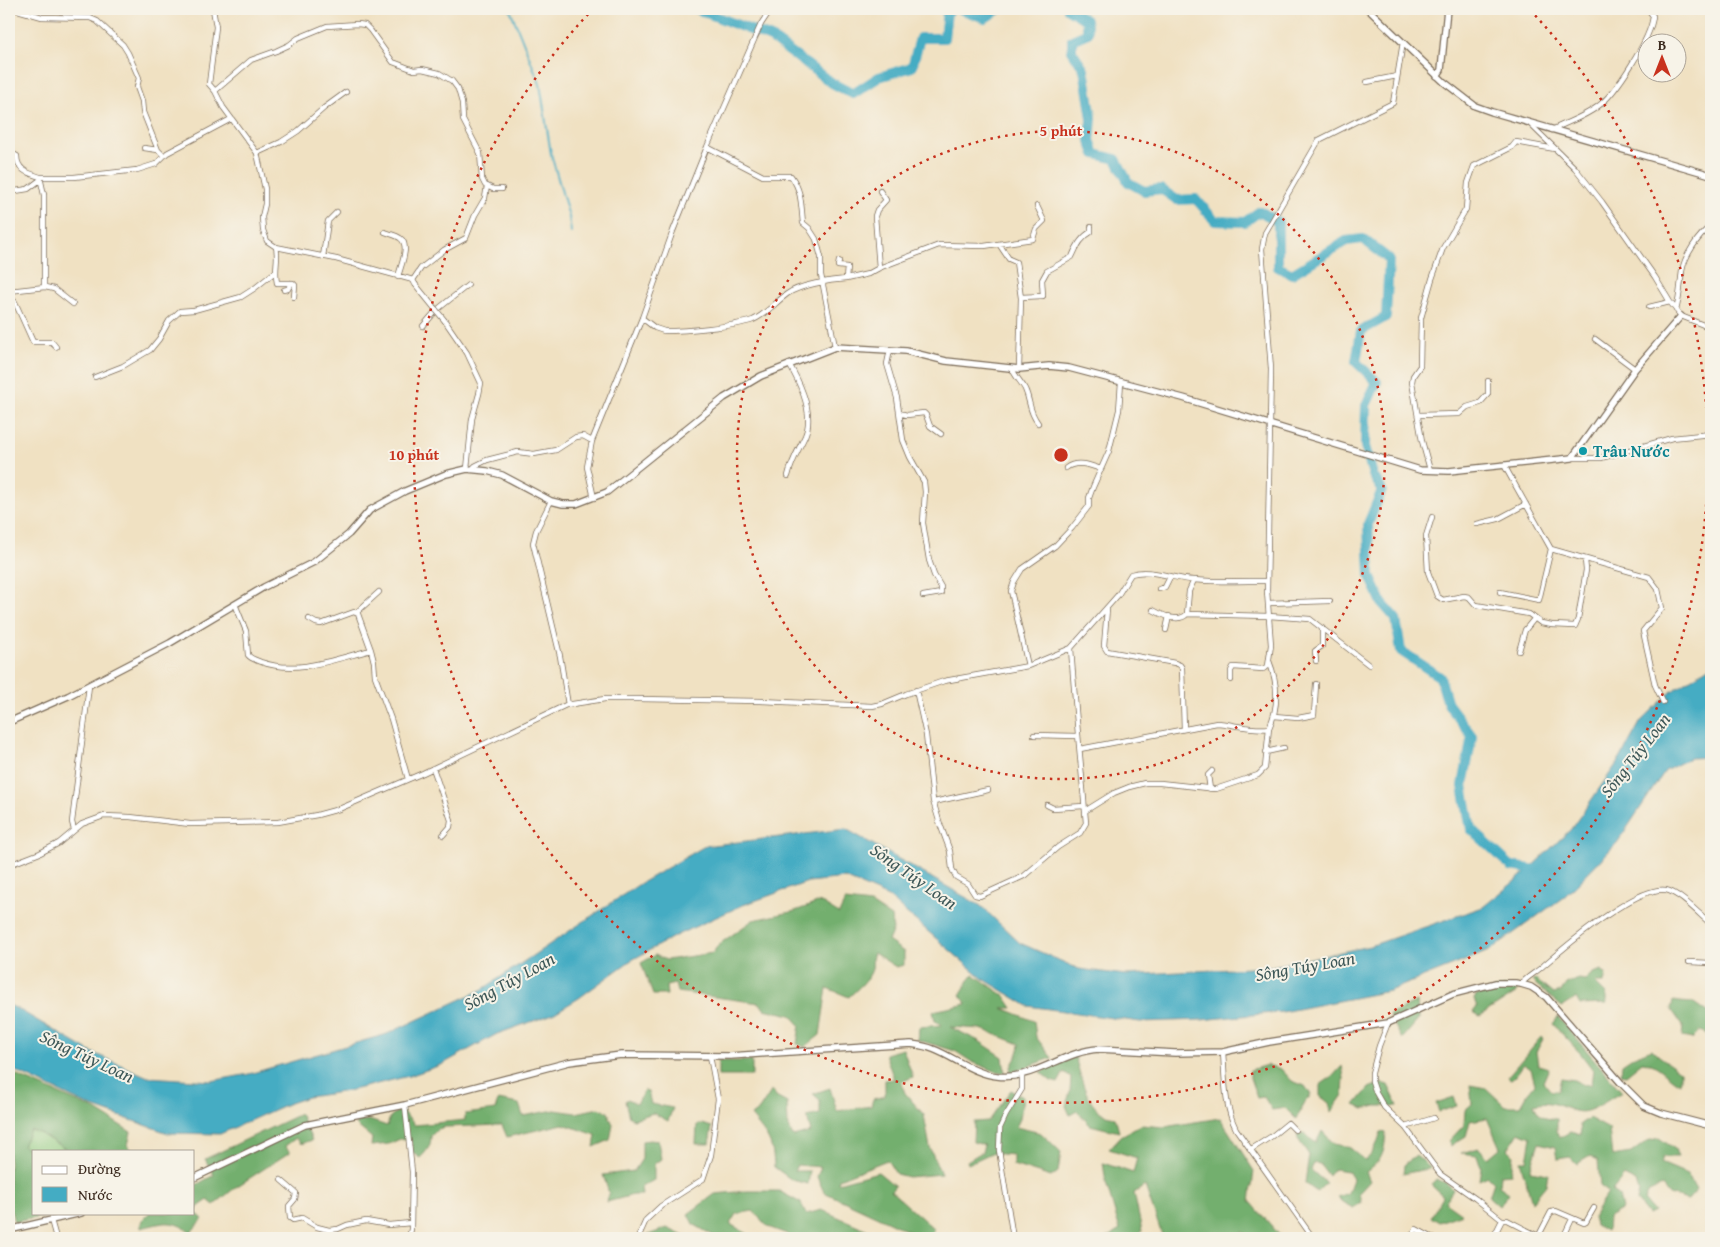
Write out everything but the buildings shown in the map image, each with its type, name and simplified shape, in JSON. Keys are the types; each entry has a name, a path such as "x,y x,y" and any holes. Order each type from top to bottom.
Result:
{"street":[{"path":"14,9 42,17 87,17 94,19 123,45 131,58 139,78 137,87 142,101 142,112 158,150 164,156"},
{"path":"213,9 216,27 209,84 215,90 223,107 257,153 265,189 262,217 263,230 267,242 276,247 398,276 414,282 467,353 481,383 480,394 472,419 469,470"},
{"path":"594,498 587,467 592,442 642,318 707,147 761,24 771,9"},
{"path":"1368,9 1438,76 1475,106 1711,176"},
{"path":"1438,76 1441,70 1447,9"},
{"path":"1552,130 1599,106 1614,91 1645,40 1653,16 1648,9"},
{"path":"215,90 251,60 276,51 307,34 327,26 365,25 393,62 414,70 439,73 458,89 462,103 463,120 480,154 482,179 487,186 502,188"},
{"path":"1231,680 1233,667 1263,669 1268,666 1271,645 1267,581 1270,346 1262,249 1265,233 1269,223 1282,206 1319,140 1393,103 1403,42"},
{"path":"1367,82 1397,76"},
{"path":"257,153 281,142 298,131 346,92"},
{"path":"9,152 17,156 20,167 40,177 74,177 129,172 156,164 164,156 232,119"},
{"path":"1529,123 1575,168 1602,202 1681,316 1711,328"},
{"path":"1430,470 1422,441 1412,382 1420,366 1421,359 1421,318 1443,248 1466,209 1468,183 1474,166 1512,147 1516,142 1555,149"},
{"path":"707,147 763,176 791,176 800,193 803,224 809,228 816,239 821,257 822,281 834,347"},
{"path":"144,148 158,150"},
{"path":"9,192 28,189 40,180 40,177"},
{"path":"40,177 44,195 44,287"},
{"path":"414,282 421,268 444,250 466,238 475,215 485,198 487,186"},
{"path":"879,268 875,216 877,210 886,200 880,191"},
{"path":"642,318 655,328 664,330 723,325 753,320 788,294 822,281 846,279 868,274 939,245 984,246 1033,239 1036,229 1044,221 1037,206"},
{"path":"323,257 328,221 337,212"},
{"path":"1676,310 1680,295 1682,271 1686,260 1696,242 1711,226"},
{"path":"1021,296 1043,296 1042,280 1047,271 1072,257 1082,239 1091,232 1091,227"},
{"path":"385,232 401,238 405,243 398,276"},
{"path":"999,244 1009,259 1016,262 1021,296 1019,369"},
{"path":"276,247 275,272 277,282 291,282 295,285 294,297"},
{"path":"839,261 838,266 847,267 846,279"},
{"path":"95,377 123,366 150,350 169,321 180,311 194,310 241,296 255,288 275,272"},
{"path":"284,290 288,290 291,282"},
{"path":"423,326 436,310 468,285"},
{"path":"56,347 52,342 33,342 15,302 10,297 9,291 44,287 54,289 72,304"},
{"path":"1649,307 1670,302"},
{"path":"1572,458 1635,369 1681,316"},
{"path":"1595,339 1635,369"},
{"path":"9,722 89,686 314,562 349,534 370,510 405,491 446,474 469,470 502,475 550,501 563,504 576,504 594,498 616,486 724,398 761,376 834,347 906,351 946,361 1019,369 1049,366 1069,368 1184,398 1420,470 1449,471 1572,458 1601,458 1672,438 1711,434"},
{"path":"890,350 886,364 897,398 903,440 924,482 923,523 934,575 942,587 941,593 923,596"},
{"path":"788,476 807,430 806,401 798,379 789,364"},
{"path":"1012,368 1016,377 1025,388 1029,408 1038,423"},
{"path":"1418,415 1459,414 1467,407 1480,402 1488,394 1488,381"},
{"path":"1028,666 1011,591 1022,569 1054,546 1072,528 1089,506 1089,498 1109,451 1119,410 1121,382"},
{"path":"899,413 907,415 924,413 930,426 942,434"},
{"path":"469,470 487,460 518,452 534,454 556,450 576,437 583,436 592,442"},
{"path":"1066,468 1070,465 1081,464 1101,469"},
{"path":"1504,465 1551,548 1585,560 1649,577 1658,589 1662,608 1643,632 1655,685 1663,702"},
{"path":"550,501 536,530 533,543 560,656 568,705"},
{"path":"1477,524 1498,520 1526,504"},
{"path":"1432,517 1426,536 1428,572 1439,598 1443,600 1464,596 1469,597 1476,604 1529,614 1534,619 1552,625 1575,626 1578,619 1586,570 1585,560"},
{"path":"1500,592 1539,600 1551,548"},
{"path":"9,865 59,844 82,824 104,816 190,824 278,822 339,809 408,780 568,705 605,699 761,701 872,706 882,704 944,681 1028,666 1071,648 1118,595 1131,574 1153,573 1194,580 1267,581"},
{"path":"1159,589 1165,587 1170,577"},
{"path":"1153,610 1182,619 1187,614 1189,590 1194,580"},
{"path":"309,619 316,624 321,624 357,612 379,592"},
{"path":"1268,603 1330,601"},
{"path":"235,604 246,631 248,655 252,659 272,666 285,668 311,666 371,650"},
{"path":"1107,608 1104,646 1107,651 1180,664 1182,668 1184,729"},
{"path":"357,612 371,650 375,676 391,719 408,780"},
{"path":"1187,614 1310,619 1368,666"},
{"path":"1166,630 1169,616"},
{"path":"1520,651 1526,630 1534,619"},
{"path":"1316,661 1315,651 1322,646 1322,628"},
{"path":"916,690 926,735 934,802 950,851 953,874 968,884 977,896 1024,876 1058,847 1080,833 1086,823 1071,648"},
{"path":"1047,805 1050,808 1085,809 1129,786 1160,783 1210,789 1221,788 1261,773 1264,768 1269,728 1274,716 1276,678 1268,660"},
{"path":"1274,716 1298,718 1314,715 1316,684"},
{"path":"74,830 72,822 89,686"},
{"path":"1080,749 1217,723 1262,729 1269,728"},
{"path":"1034,734 1078,736"},
{"path":"1266,752 1284,748"},
{"path":"433,768 451,820 450,827 443,835"},
{"path":"1210,789 1208,775 1212,770"},
{"path":"934,802 988,790"},
{"path":"1521,984 1529,975 1611,913 1651,892 1665,890 1676,895 1711,924"},
{"path":"1689,962 1711,963"},
{"path":"195,1178 305,1125 405,1105 569,1062 620,1055 710,1056 911,1044 932,1048 966,1065 996,1076 1022,1075 1076,1052 1091,1049 1194,1053 1223,1052 1270,1042 1388,1023 1453,994 1496,983 1514,982 1531,987 1546,997 1621,1083 1644,1106 1661,1113 1711,1126"},
{"path":"1388,1023 1379,1046 1372,1073 1372,1081 1376,1093 1384,1107 1405,1127 1440,1174 1502,1220 1507,1220 1540,1237 1551,1212 1556,1211 1585,1223 1594,1208"},
{"path":"1223,1052 1226,1098 1230,1117 1250,1150 1313,1238"},
{"path":"638,1238 649,1217 661,1206 703,1179 706,1173 718,1099 710,1056"},
{"path":"1013,1238 999,1150 1000,1128 1022,1089 1022,1075"},
{"path":"405,1105 412,1172 409,1238"},
{"path":"1405,1127 1434,1118"},
{"path":"1250,1150 1264,1142 1288,1122 1295,1130"},
{"path":"281,1180 296,1193 295,1199 289,1206 290,1218 292,1220 302,1218 317,1227 330,1230 366,1221 389,1225 410,1223"},
{"path":"9,1230 77,1214"},
{"path":"1563,1238 1572,1218"},
{"path":"51,1220 56,1238"},
{"path":"1493,1238 1502,1220"},
{"path":"1410,1238 1416,1229 1433,1238"}],"green space":[{"path":"845,901 871,904 891,917 893,930 888,941 904,952 904,965 896,967 874,953 872,969 868,977 849,997 827,988 820,1035 805,1047 797,1044 800,1025 791,1015 764,1009 760,1003 677,992 675,984 666,986 667,995 653,995 641,963 655,955 666,960 713,953 718,945 753,920 795,911 820,902 839,914"},
{"path":"1602,970 1606,974 1604,983 1595,983 1606,994 1606,1004 1580,1005 1576,998 1562,1007 1532,981 1535,979 1553,994 1561,992 1566,984 1579,979 1585,980 1593,973"},
{"path":"973,974 1005,996 1013,1008 1002,1008 1034,1021 1036,1037 1052,1058 1010,1073 1020,1044 981,1029 950,1027 979,1041 1003,1057 1005,1073 972,1062 955,1051 918,1040 919,1027 942,1025 935,1021 933,1011 967,1004 960,995"},
{"path":"1513,986 1517,992 1480,1016 1473,1012 1477,1007 1474,999 1476,996 1502,987"},
{"path":"1673,1001 1694,1003 1711,1015 1711,1036 1700,1031 1692,1039 1682,1037 1683,1026 1671,1009"},
{"path":"1417,1002 1419,1019 1402,1039 1389,1015"},
{"path":"1558,1017 1622,1092 1587,1111 1575,1111 1556,1104 1542,1102 1534,1104 1538,1112 1544,1118 1557,1119 1559,1138 1570,1132 1581,1135 1580,1124 1589,1118 1609,1129 1612,1156 1631,1153 1647,1141 1659,1138 1675,1149 1678,1157 1663,1157 1661,1163 1687,1174 1696,1190 1688,1200 1669,1195 1662,1186 1647,1193 1644,1200 1654,1212 1648,1215 1637,1201 1639,1192 1636,1182 1624,1176 1612,1191 1619,1196 1622,1209 1608,1217 1607,1231 1595,1225 1593,1217 1608,1192 1600,1186 1598,1160 1590,1156 1577,1164 1570,1157 1557,1159 1555,1147 1539,1143 1530,1171 1548,1174 1546,1185 1532,1202 1520,1161 1527,1161 1531,1137 1519,1132 1508,1149 1514,1155 1511,1174 1500,1175 1499,1186 1509,1193 1499,1206 1489,1197 1494,1182 1488,1176 1479,1180 1481,1167 1477,1155 1461,1153 1479,1148 1488,1158 1500,1148 1487,1118 1470,1121 1466,1136 1450,1146 1449,1141 1464,1125 1465,1110 1472,1104 1470,1085 1486,1088 1505,1106 1520,1106 1535,1084 1531,1069 1524,1064 1515,1076 1511,1079 1507,1077 1541,1037 1543,1039 1536,1052 1538,1065 1549,1068 1543,1082 1551,1091 1558,1090 1561,1078 1574,1080 1584,1085 1591,1084 1593,1070 1553,1024"},
{"path":"903,1049 913,1077 901,1082 905,1093 924,1115 930,1148 941,1174 908,1177 896,1174 887,1160 839,1179 838,1183 878,1172 895,1186 891,1191 933,1228 932,1238 923,1238 824,1192 817,1177 821,1167 797,1165 794,1171 810,1171 808,1184 792,1180 774,1167 771,1145 751,1116 759,1110 772,1090 776,1097 787,1103 788,1125 793,1137 811,1132 807,1117 820,1114 820,1100 813,1094 830,1088 837,1111 871,1106 873,1099 885,1096 885,1080 894,1079 885,1054"},
{"path":"1652,1049 1680,1071 1680,1084 1658,1067 1648,1063 1642,1062 1626,1075 1621,1074 1622,1064 1634,1056"},
{"path":"1075,1057 1092,1103 1105,1115 1115,1117 1119,1132 1090,1125 1077,1111 1070,1115 1066,1106 1070,1092 1071,1077 1064,1072 1058,1083 1051,1081 1040,1072"},
{"path":"718,1061 752,1061 752,1076 718,1076"},
{"path":"1267,1065 1281,1069 1292,1081 1305,1086 1311,1095 1296,1119 1285,1108 1272,1110 1264,1097 1257,1098 1250,1078 1250,1070"},
{"path":"1342,1066 1344,1078 1343,1095 1331,1112 1329,1103 1320,1096 1320,1085 1333,1076"},
{"path":"9,1072 96,1110 131,1132 128,1145 131,1150 67,1150 39,1133 30,1130 23,1146 32,1152 32,1214 57,1214 14,1222 9,1206"},
{"path":"1381,1083 1388,1085 1398,1106 1376,1106 1364,1109 1355,1105 1369,1088"},
{"path":"644,1090 648,1091 651,1104 673,1108 668,1121 653,1113 634,1119 629,1117 625,1101 628,1099 637,1104"},
{"path":"1011,1090 1023,1097 1020,1119 1016,1127 1041,1133 1061,1152 1058,1172 1051,1177 1013,1165 1013,1155 991,1153 968,1164 967,1161 982,1152 984,1145 973,1142 974,1122 988,1121"},
{"path":"1454,1097 1457,1106 1439,1112 1436,1103"},
{"path":"498,1100 519,1104 523,1116 555,1110 576,1113 599,1108 608,1112 613,1125 610,1140 594,1147 596,1135 563,1124 507,1137 502,1125 445,1127 438,1129 431,1136 428,1148 420,1158 412,1152 411,1140 400,1139 389,1144 371,1146 372,1138 356,1125 359,1121 369,1120 387,1126 390,1117 400,1109 415,1125 465,1120 465,1114 495,1110"},
{"path":"300,1114 312,1140 301,1144 296,1138 285,1146 290,1152 236,1187 214,1205 208,1200 198,1207 196,1213 203,1219 191,1232 172,1223 161,1223 141,1228 141,1222 149,1214 195,1214 195,1185 214,1175 205,1159"},
{"path":"1220,1118 1254,1171 1250,1201 1282,1238 1250,1238 1243,1232 1239,1238 1163,1238 1145,1186 1134,1193 1142,1231 1136,1238 1107,1238 1120,1230 1106,1183 1103,1163 1133,1173 1137,1158 1109,1149 1121,1136 1141,1125 1164,1127"},
{"path":"702,1124 712,1127 709,1144 696,1144 697,1125"},
{"path":"30,1130 39,1133 67,1150 32,1150 32,1152 23,1146"},
{"path":"1322,1131 1334,1144 1349,1147 1365,1160 1377,1144 1381,1132 1386,1133 1382,1156 1366,1172 1370,1181 1359,1193 1361,1203 1353,1208 1337,1197 1348,1193 1353,1179 1348,1171 1334,1169 1329,1176 1320,1164 1314,1163 1311,1170 1326,1183 1317,1192 1305,1183 1309,1155 1298,1139 1297,1134 1304,1134 1316,1143"},
{"path":"642,1141 658,1141 661,1159 654,1164 654,1180 641,1187 642,1195 633,1195 607,1202 609,1193 603,1175 634,1171 642,1159"},
{"path":"1416,1155 1431,1168 1403,1174 1404,1165"},
{"path":"1436,1179 1446,1183 1453,1189 1445,1202 1462,1214 1439,1222 1431,1217 1443,1196 1431,1185"},
{"path":"779,1191 801,1203 806,1214 822,1210 886,1238 789,1238 787,1234 768,1227 753,1211 736,1214 730,1224 748,1234 747,1238 714,1236 693,1224 688,1214 715,1194"},
{"path":"667,1228 688,1238 645,1238 648,1235"}],"water":[{"name":"Sông Túy Loan","path":"1711,666 1711,733 1706,737 1706,744 1711,744 1711,757 1690,758 1665,771 1617,843 1565,896 1489,951 1389,991 1282,1012 1201,1020 1140,1022 1028,1006 982,978 888,897 845,878 808,882 743,905 677,935 630,961 579,998 553,1014 497,1034 441,1065 409,1076 348,1091 308,1097 287,1104 220,1134 168,1133 90,1106 9,1068 9,1005 89,1051 148,1077 211,1081 249,1074 387,1034 483,989 641,883 705,846 846,829 981,906 1020,943 1079,969 1126,975 1267,967 1370,946 1483,907 1526,872 1571,829 1620,759 1641,721 1672,691"}],"waterway":[{"path":"510,9 540,84 551,154 569,217 571,232"},
{"path":"697,9 771,38 832,83 853,94 879,77 912,67 920,38 944,38 947,12 952,9"},
{"path":"960,9 985,18 999,9"},
{"path":"1068,9 1086,20 1088,33 1072,40 1072,51 1084,69 1092,118 1090,141 1095,154 1116,159 1128,182 1144,191 1161,189 1177,200 1196,199 1215,221 1245,222 1260,211 1278,222 1278,267 1292,274 1346,241 1363,239 1389,259 1386,317 1361,331 1356,362 1377,382 1366,405 1365,446 1373,475 1382,490 1368,524 1370,576 1382,603 1396,619 1401,651 1440,677 1448,704 1472,736 1463,786 1471,829 1511,866 1542,871"}],"place":[{"name":"Trâu Nước","path":"1583,451"}]}
